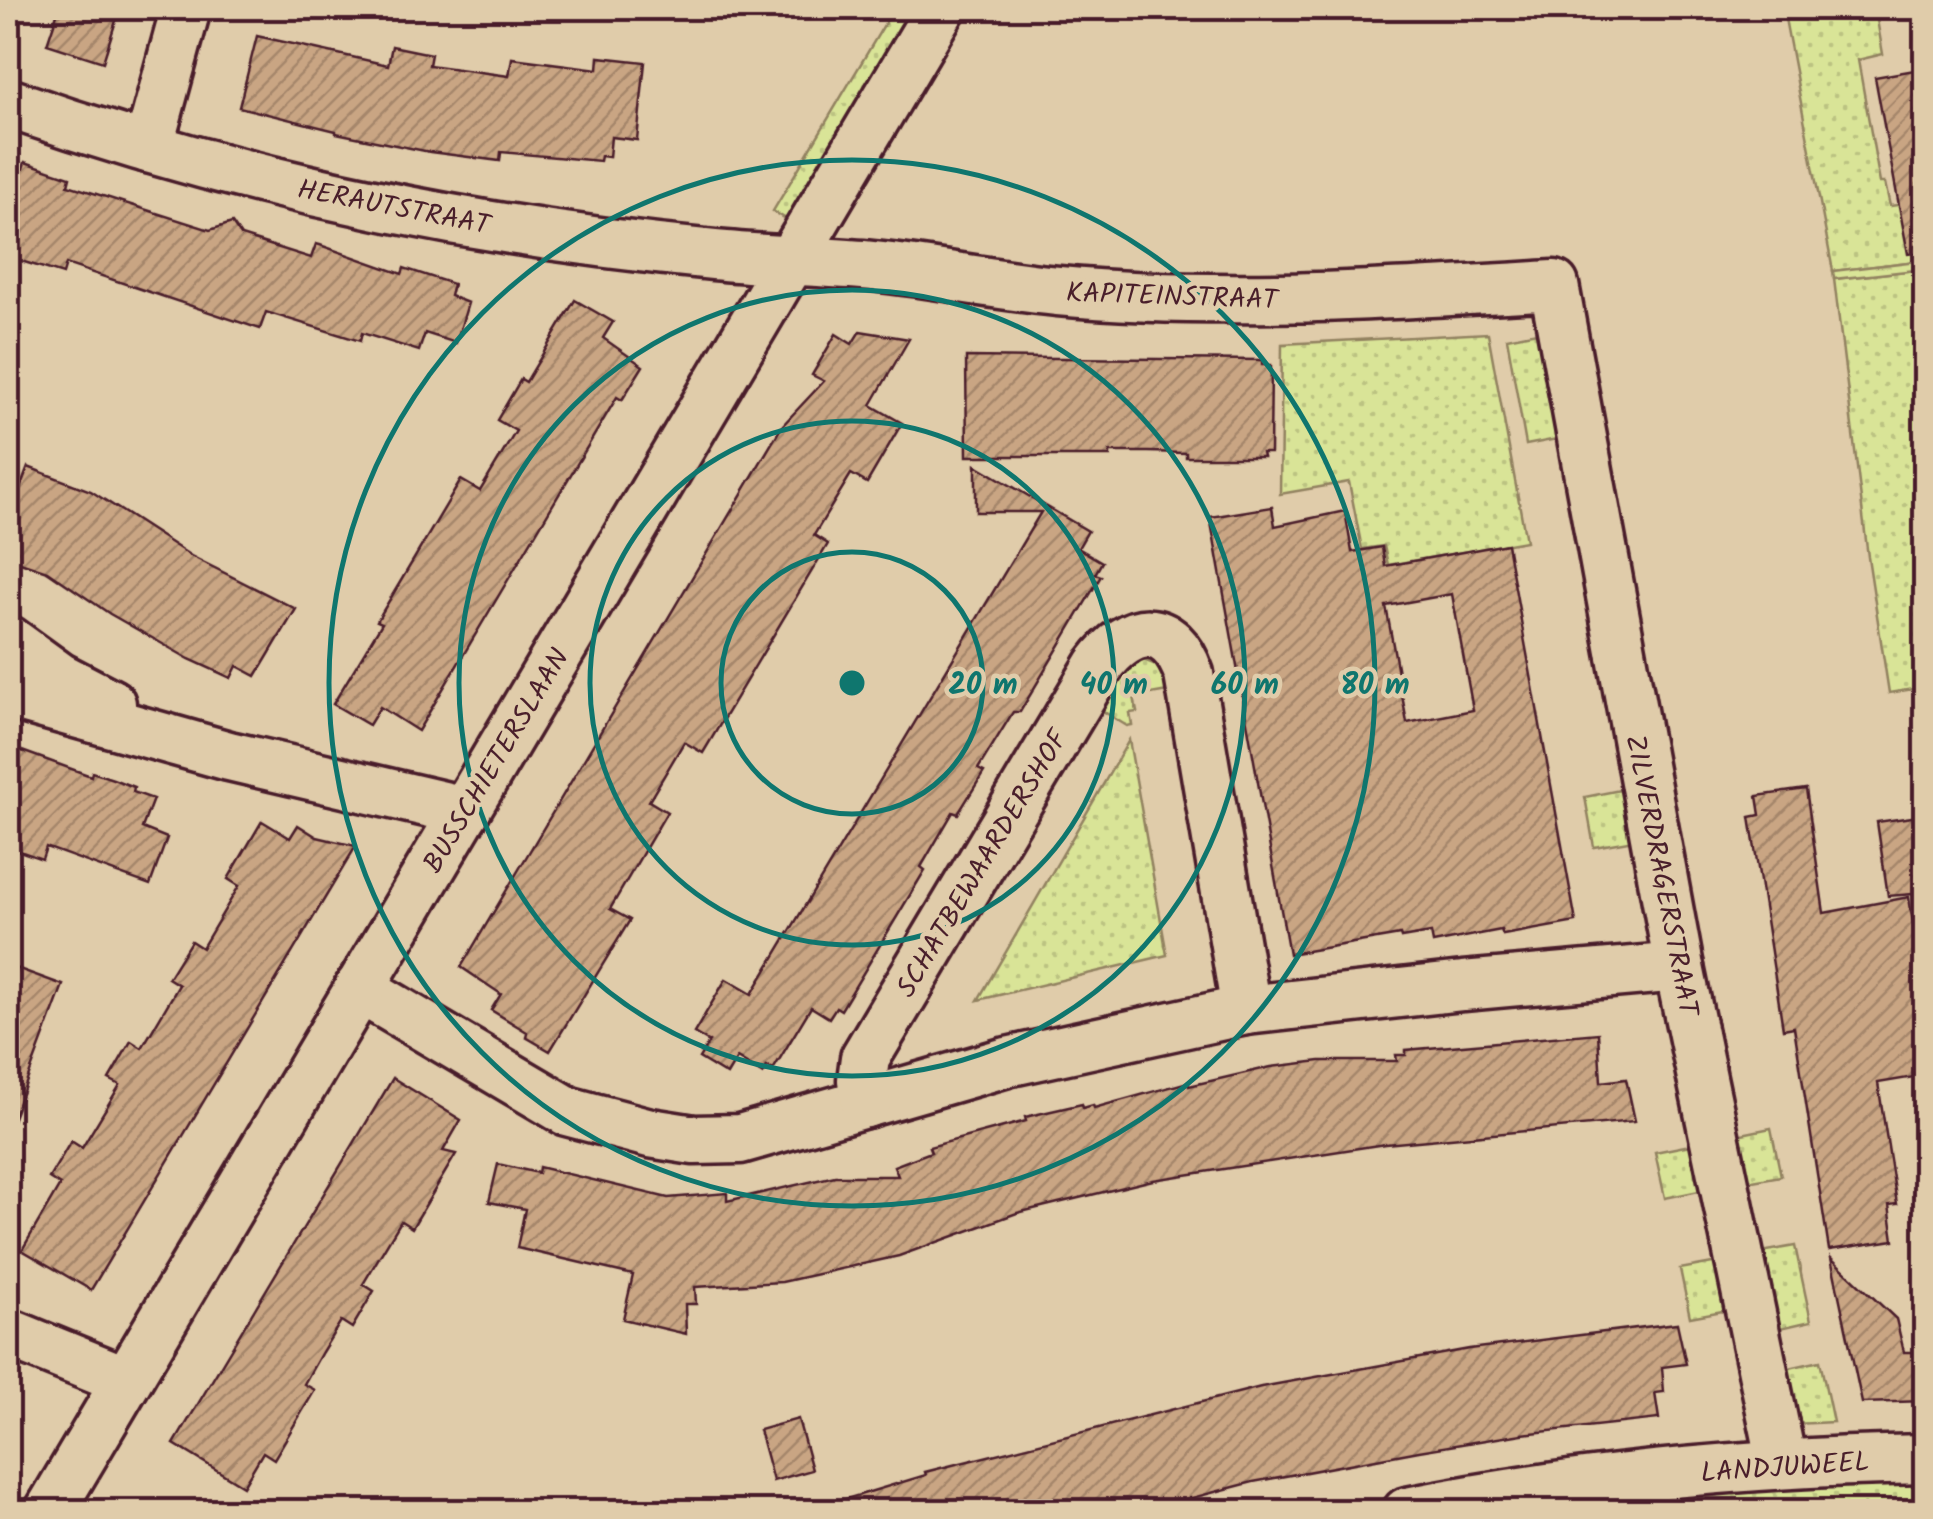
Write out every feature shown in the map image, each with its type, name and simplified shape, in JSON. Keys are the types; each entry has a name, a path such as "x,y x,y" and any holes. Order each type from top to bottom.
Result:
{"street":[{"path":"148,148 186,8"},
{"name":"BUSSCHIETERSLAAN","path":"49,1512 941,8"},
{"name":"HERAUTSTRAAT","path":"8,103 148,148 293,188 453,219 712,255 791,260"},
{"name":"KAPITEINSTRAAT","path":"791,260 1058,291 1209,299 1330,298 1554,285"},
{"name":"ZILVERDRAGERSTRAAT","path":"1554,285 1680,967 1782,1463"},
{"name":"SCHATBEWAARDERSHOF","path":"866,1104 864,1058 1100,666 1120,642 1134,635 1149,634 1175,646 1189,674 1246,1010"},
{"path":"8,640 59,677 92,695 229,756"},
{"path":"8,694 229,756 464,811"},
{"path":"360,988 567,1111 608,1124 694,1140 740,1139 1008,1062 1246,1010 1680,967"},
{"path":"8,1333 126,1381"},
{"name":"LANDJUWEEL","path":"1407,1512 1548,1488 1782,1463 1926,1458"}],"green space":[{"path":"894,8 919,8 791,222 773,211"},
{"path":"1783,8 1875,8 1883,54 1858,60 1880,183 1885,183 1890,206 1925,201 1925,260 1833,271"},
{"path":"1925,260 1925,269 1834,279 1833,271"},
{"path":"1925,269 1925,687 1889,693 1834,279"},
{"path":"1542,331 1562,438 1526,445 1507,338"},
{"path":"1488,333 1526,541 1388,565 1384,546 1362,549 1349,482 1280,494 1282,344"},
{"path":"1138,658 1162,667 1173,690 1134,697 1137,712 1130,713 1132,725 1127,726 1093,705"},
{"path":"1129,740 1167,955 978,1000"},
{"path":"1625,789 1634,840 1594,847 1585,797"},
{"path":"1771,1128 1781,1176 1741,1183 1732,1136"},
{"path":"1695,1144 1704,1190 1665,1198 1655,1152"},
{"path":"1795,1246 1811,1321 1772,1330 1756,1253"},
{"path":"1718,1262 1728,1310 1690,1317 1680,1269"},
{"path":"1820,1361 1833,1422 1795,1424 1785,1369"},
{"path":"1925,1475 1925,1511 1556,1512 1651,1494"}],"building":[{"path":"59,8 120,8 103,62 47,44"},
{"path":"257,36 388,65 392,46 431,54 429,65 509,76 512,58 598,69 599,57 645,62 637,140 611,137 609,157 601,156 600,161 501,152 500,161 336,133 239,107"},
{"path":"1926,68 1926,252 1908,254 1875,77"},
{"path":"25,162 70,177 68,185 210,230 232,223 241,236 311,258 316,244 402,274 404,268 453,284 450,296 468,303 456,343 425,333 419,351 362,333 360,341 266,312 260,329 66,264 63,274 8,257 8,164 23,169"},
{"path":"575,300 613,322 603,338 643,366 622,400 617,397 418,731 380,707 369,725 333,704 461,480 480,491 516,431 497,420 521,379 526,382"},
{"path":"860,331 909,339 871,405 902,423 867,483 851,474 814,535 828,544 703,753 684,742 649,801 667,812 610,909 630,920 550,1051 491,1010 501,994 461,967 782,426 824,381 812,375 836,334 852,344"},
{"path":"966,357 1262,360 1262,365 1271,365 1270,453 1262,453 1263,457 1186,457 1186,453 1148,452 1110,452 1110,456 967,456"},
{"path":"976,465 1088,531 1078,548 1102,562 1095,574 1101,576 1020,712 1013,712 978,769 984,772 958,814 953,812 921,867 925,870 841,1010 836,1007 829,1018 811,1007 773,1070 767,1066 763,1074 737,1058 727,1075 699,1058 709,1042 694,1033 726,979 752,994 1041,512 976,512"},
{"path":"28,467 91,491 191,556 296,609 256,676 237,666 231,678 189,659 110,614 47,571 8,558 8,484 20,488"},
{"path":"1272,507 1275,526 1345,511 1352,552 1382,547 1385,566 1507,544 1576,922 1433,943 1431,933 1401,938 1400,935 1289,954 1210,517","holes":["1452,594 1473,710 1407,723 1386,606"]},
{"path":"8,746 91,776 92,772 113,779 153,799 142,828 167,838 150,885 46,847 42,859 8,847"},
{"path":"1806,789 1824,913 1909,897 1926,1007 1926,1075 1878,1083 1897,1204 1889,1205 1894,1240 1829,1250 1794,1027 1783,1029 1750,817 1760,815 1757,796"},
{"path":"1926,815 1926,893 1888,896 1877,822"},
{"path":"262,821 290,838 298,825 317,837 356,846 91,1290 22,1250 60,1185 49,1178 71,1141 82,1148 120,1085 109,1079 131,1041 142,1048 179,985 168,978 191,941 202,948 239,886 228,879"},
{"path":"8,965 63,985 11,1123 8,1123"},
{"path":"1598,1033 1601,1082 1626,1079 1635,1121 1385,1144 1153,1180 1017,1213 899,1256 782,1282 695,1287 696,1304 685,1304 686,1334 623,1319 633,1275 517,1248 525,1209 489,1202 498,1164 538,1173 539,1167 668,1198 727,1193 727,1201 835,1176 898,1176 894,1166 931,1152 929,1147 1026,1121 1025,1117 1082,1104 1083,1108 1094,1108 1188,1082 1189,1086 1271,1067 1320,1061 1397,1061 1396,1055 1406,1055 1406,1050"},
{"path":"393,1078 461,1120 443,1151 456,1154 412,1228 401,1221 363,1284 374,1291 352,1328 341,1321 322,1352 304,1384 315,1390 274,1459 263,1452 243,1486 174,1444"},
{"path":"1831,1258 1896,1319 1904,1352 1926,1352 1926,1401 1862,1403"},
{"path":"1677,1323 1686,1364 1662,1367 1664,1392 1655,1393 1659,1419 1522,1434 1419,1451 1253,1482 1139,1512 1027,1512 1024,1501 986,1512 834,1512 833,1503 926,1475 925,1472 1261,1387 1469,1349"},
{"path":"798,1419 812,1470 773,1481 759,1430"}]}
